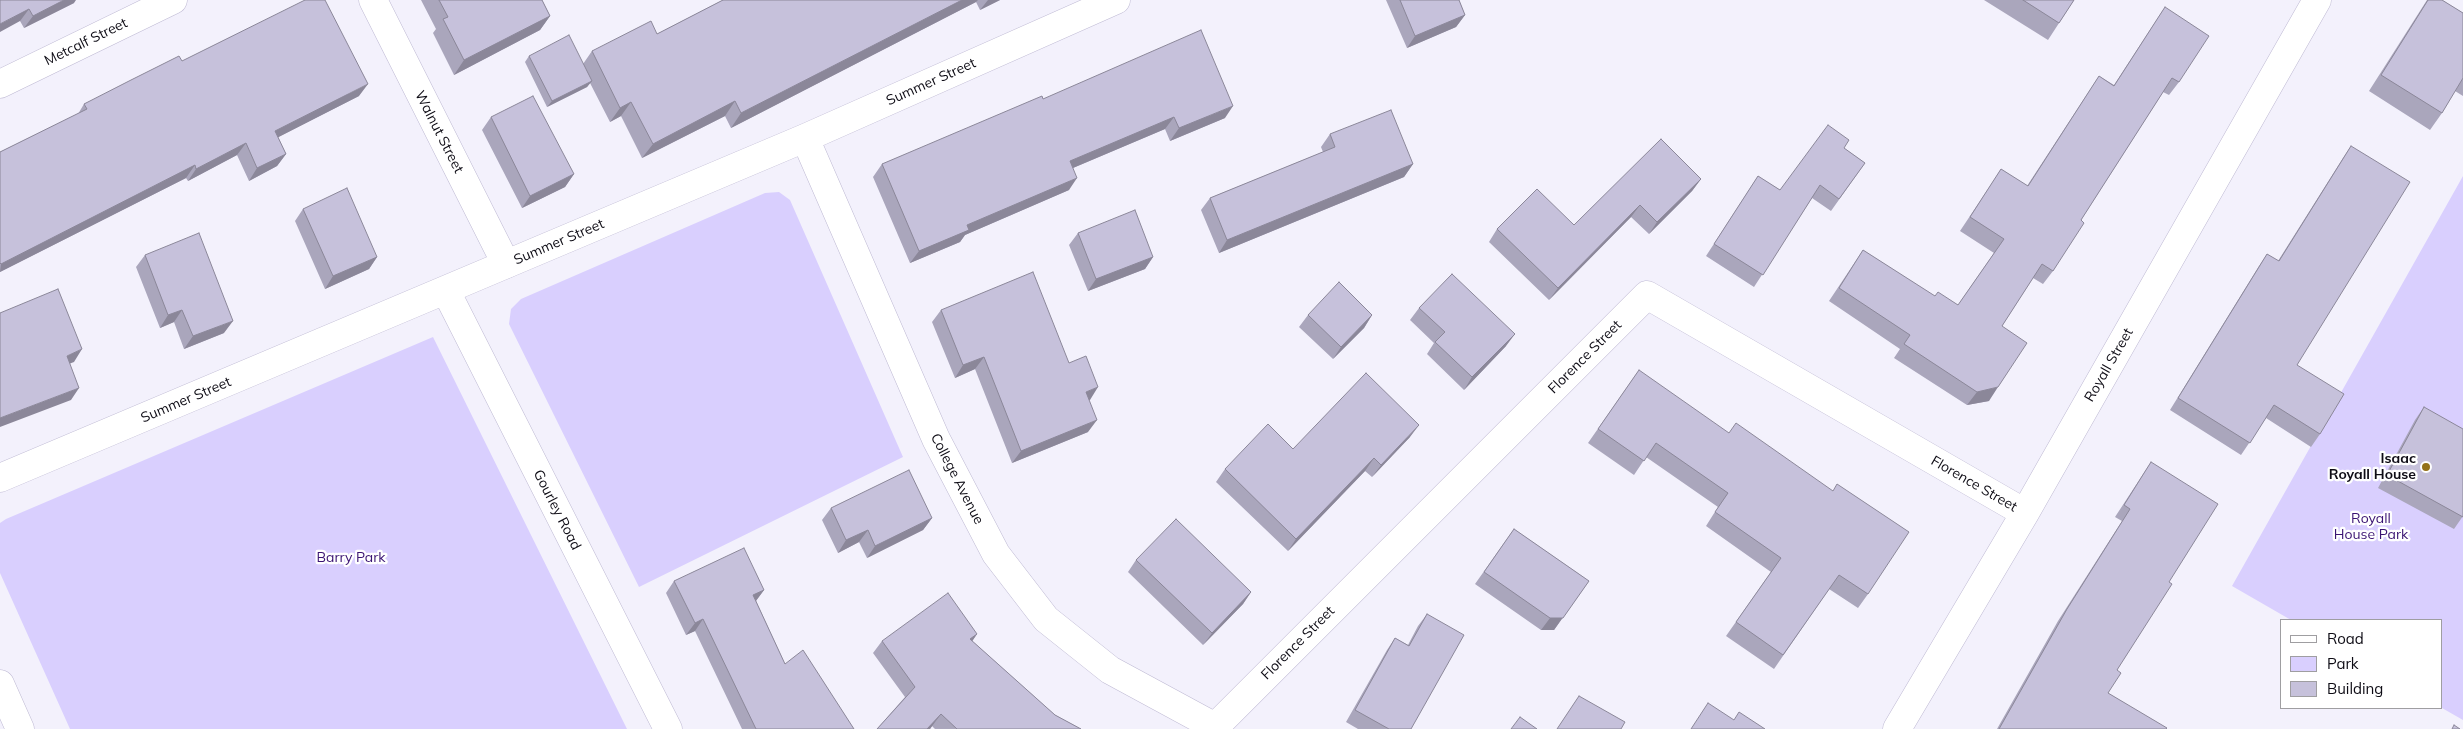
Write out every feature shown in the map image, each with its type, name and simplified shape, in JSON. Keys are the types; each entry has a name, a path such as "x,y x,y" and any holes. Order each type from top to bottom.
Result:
{"street":[{"name":"Metcalf Street","path":"0,84 173,0"},
{"name":"Walnut Street","path":"373,0 506,264"},
{"name":"Summer Street","path":"0,478 805,138 1116,0"},
{"name":"Royall Street","path":"1897,729 2025,513 2317,0"},
{"name":"College Avenue","path":"805,138 936,439 996,554 1046,620 1110,670 1217,728"},
{"name":"Gourley Road","path":"446,291 668,729"},
{"name":"Florence Street","path":"1217,728 1648,296 2025,513"},
{"path":"0,684 20,729"}],"green space":[{"name":"Royall House Park","path":"2463,176 2463,720 2443,709 2443,619 2289,619 2232,586"},
{"path":"779,192 790,200 903,457 639,587 509,324 511,309 521,299 765,193"},
{"name":"Barry Park","path":"433,337 627,729 70,729 0,573 0,523"}],"building":[{"path":"0,0 64,0 33,16 29,9 0,24"},
{"path":"305,0 325,0 368,84 275,131 286,154 257,168 246,143 196,169 195,165 0,263 0,152 87,109 84,104 179,56 182,61"},
{"path":"439,0 542,0 550,16 464,60 443,19 448,17"},
{"path":"723,0 962,0 741,113 735,101 653,144 631,102 620,108 592,51 651,21 657,34"},
{"path":"1400,0 1459,0 1465,15 1415,36"},
{"path":"2023,0 2074,0 2059,23"},
{"path":"2428,0 2442,0 2463,13 2463,78 2442,113 2381,75"},
{"path":"2165,7 2209,36 2179,82 2172,78 2081,220 2084,223 2053,271 2042,264 2002,326 2027,343 1998,387 1977,392 1904,344 1910,335 1839,288 1863,250 1935,296 1938,292 1958,305 2004,239 1970,217 2001,169 2028,186 2099,76 2114,86"},
{"path":"1201,30 1233,106 1179,128 1174,117 1070,161 1077,178 967,225 969,230 919,251 882,164 1042,96 1043,99"},
{"path":"569,35 592,81 552,101 529,56"},
{"path":"533,96 574,174 530,196 491,117"},
{"path":"1391,110 1413,164 1227,240 1210,198 1335,147 1330,134"},
{"path":"1828,125 1849,140 1844,148 1865,163 1839,199 1820,185 1763,275 1714,244 1758,176 1780,190"},
{"path":"1661,139 1701,179 1657,222 1640,205 1558,288 1497,229 1537,189 1574,225"},
{"path":"2351,146 2410,182 2297,365 2344,394 2320,434 2274,405 2250,443 2178,398 2267,254 2279,261"},
{"path":"347,188 377,257 333,276 303,209"},
{"path":"1135,210 1153,257 1096,279 1078,233"},
{"path":"199,233 233,321 193,336 182,310 168,315 145,255"},
{"path":"1033,272 1069,363 1086,356 1098,387 1086,392 1097,420 1021,451 984,357 963,365 941,310"},
{"path":"1452,274 1515,334 1472,377 1435,342 1445,332 1419,308"},
{"path":"1339,282 1372,315 1341,347 1308,315"},
{"path":"58,289 82,349 67,356 79,388 0,418 0,313"},
{"path":"1639,370 1729,433 1736,423 1833,491 1837,484 1909,532 1868,594 1839,575 1783,655 1736,622 1781,558 1715,512 1728,493 1656,443 1644,461 1598,429"},
{"path":"1366,373 1419,425 1381,465 1374,458 1296,539 1225,469 1268,424 1293,449"},
{"name":"Isaac Royall House","path":"2424,407 2463,429 2463,517 2387,475"},
{"path":"2151,462 2218,504 2169,582 2172,584 2117,670 2121,673 2108,693 2167,728 1999,729 2067,609 2130,509 2124,505"},
{"path":"909,470 932,518 875,546 868,530 846,540 831,508"},
{"path":"1176,519 1251,592 1212,633 1136,560"},
{"path":"1514,529 1589,581 1563,618 1550,618 1484,572"},
{"path":"744,548 764,590 753,595 785,664 803,650 854,729 756,729 703,619 695,623 674,581"},
{"path":"948,593 977,634 970,639 1055,715 1081,729 957,729 941,714 927,729 877,729 915,687 882,641"},
{"path":"1427,614 1464,635 1411,729 1389,729 1355,710 1395,638 1409,646"},
{"path":"1579,696 1625,722 1621,729 1557,729"},
{"path":"1708,703 1734,720 1739,712 1765,729 1691,729"},
{"path":"1520,717 1537,729 1511,729"},
{"path":"2454,725 2460,729 2452,729"}],"place":[{"name":"Isaac Royall House","path":"2426,467"}]}
